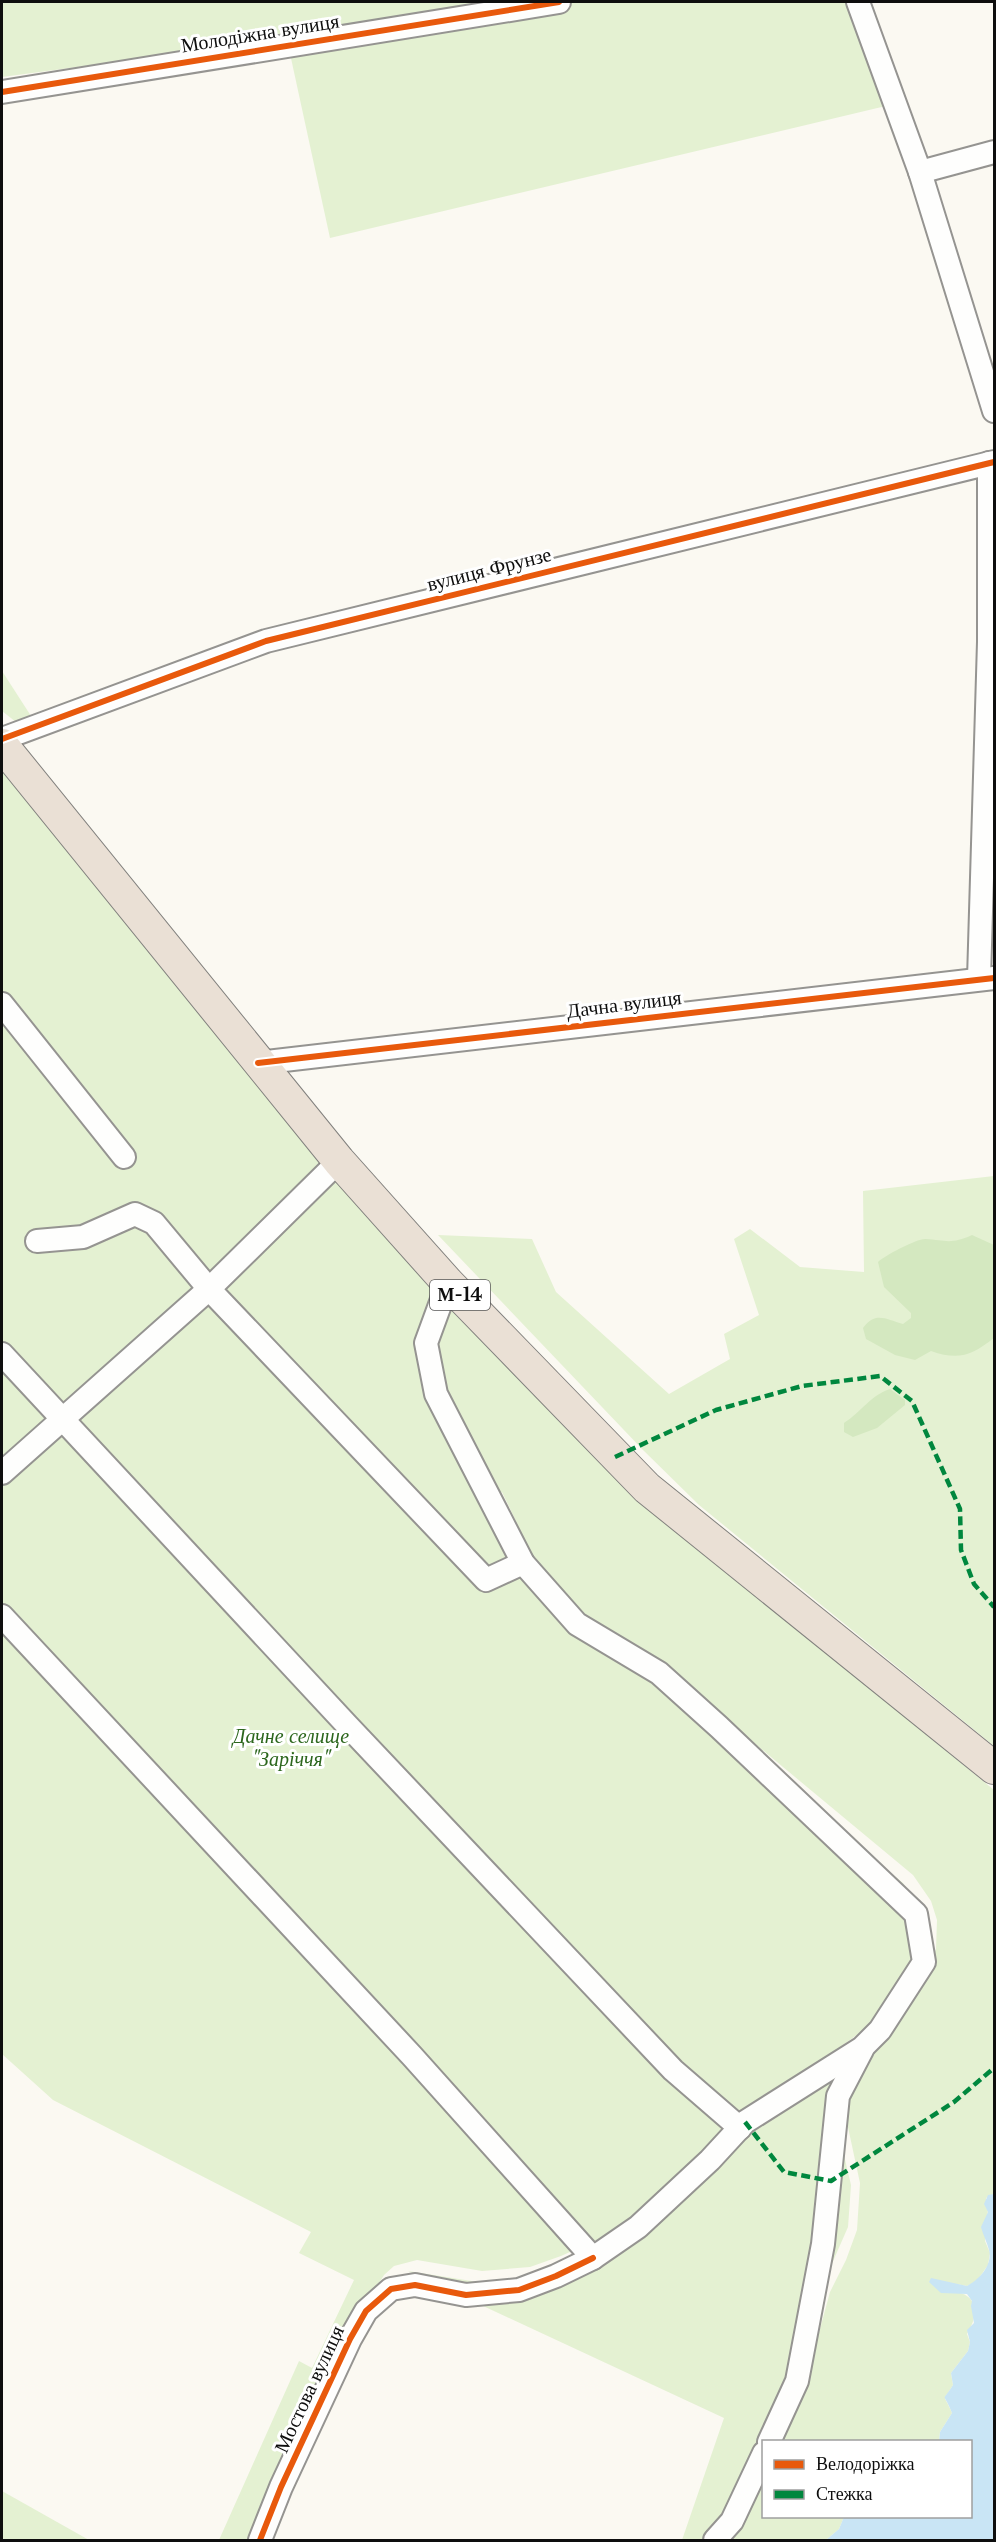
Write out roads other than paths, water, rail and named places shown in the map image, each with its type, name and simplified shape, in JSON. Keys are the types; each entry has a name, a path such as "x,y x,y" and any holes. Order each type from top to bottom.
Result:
{"highway":[{"name":"М-14","path":"2,745 339,1161 448,1283 646,1488 994,1768"}],"street":[{"name":"Молодіжна вулиця","path":"2,92 559,2"},
{"path":"858,2 920,172 994,411"},
{"path":"920,172 994,152"},
{"path":"987,979 992,462"},
{"name":"вулиця Фрунзе","path":"2,739 266,641 992,462"},
{"name":"Дачна вулиця","path":"258,1063 987,979"},
{"path":"2,1004 124,1157"},
{"path":"2,1473 209,1289 339,1161"},
{"path":"37,1241 83,1237 135,1214 154,1223 209,1289 486,1580 523,1563"},
{"path":"448,1283 426,1343 436,1394 523,1563 577,1624 659,1673 916,1914 924,1962 880,2030 862,2049 838,2096 823,2244 797,2381 770,2440"},
{"path":"2,1354 347,1725 673,2070 740,2128"},
{"path":"2,1616 404,2047 593,2259"},
{"name":"Мостова вулиця","path":"260,2541 282,2487 350,2339 366,2311 391,2289 416,2285 466,2295 519,2290 593,2259 638,2227 710,2160 745,2122 862,2049"},
{"path":"715,2541 732,2522 762,2457"}],"water":[{"path":"994,2194 994,2540 826,2540 839,2529 844,2518 972,2518 972,2440 939,2440 940,2432 952,2413 945,2398 953,2385 951,2373 968,2351 970,2342 967,2330 974,2323 972,2301 967,2294 941,2293 929,2282 931,2278 967,2286 984,2271 990,2256 981,2227 988,2212 984,2204 988,2195"}],"park label":[{"name":"Дачне селище \"Заріччя\"","path":"291,1748"}]}
